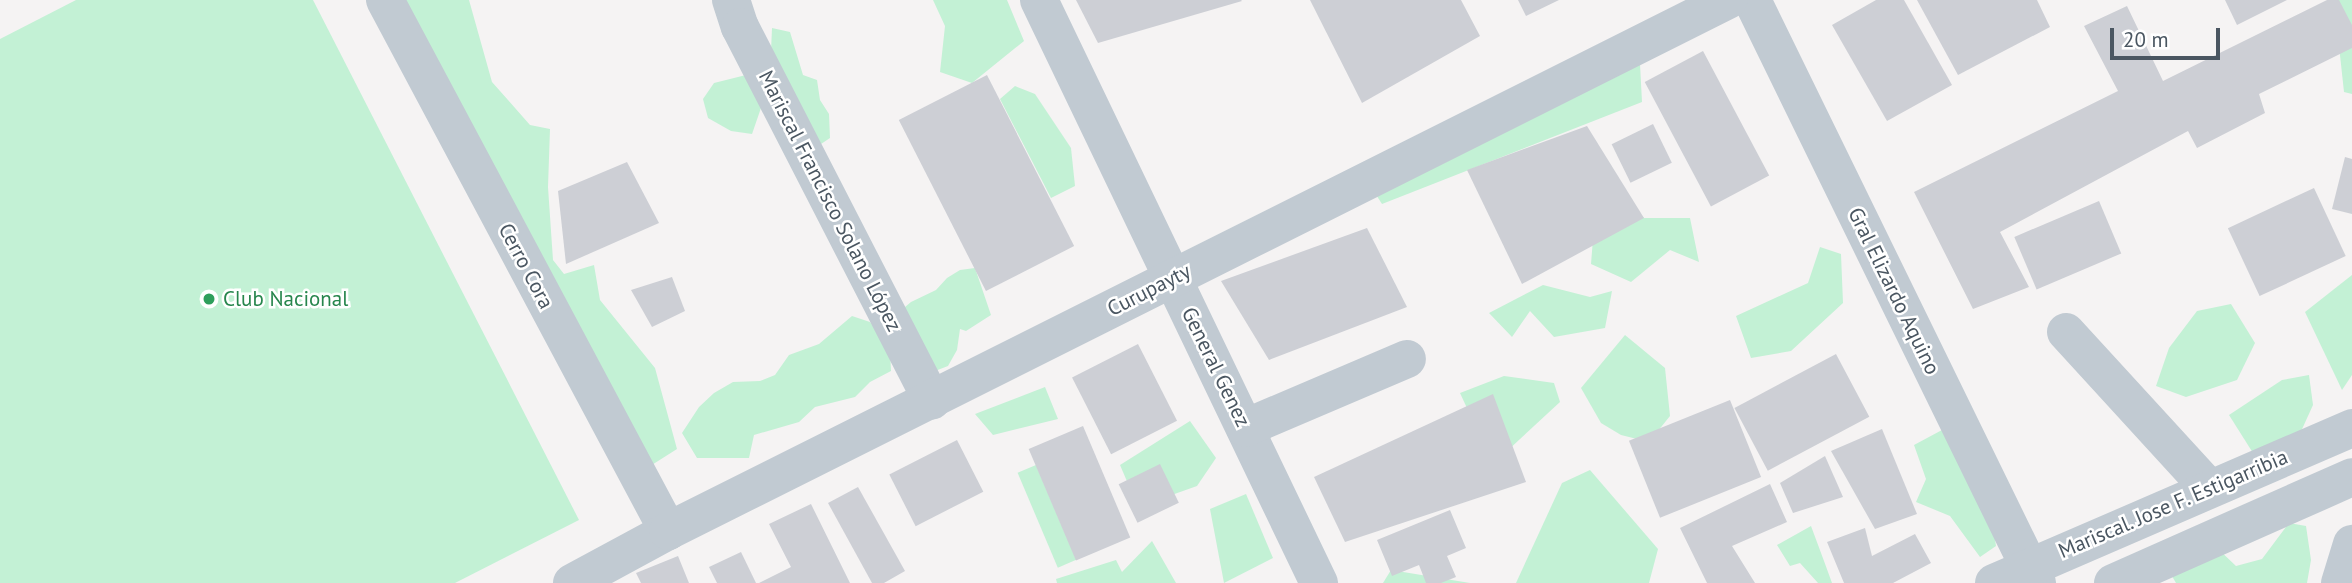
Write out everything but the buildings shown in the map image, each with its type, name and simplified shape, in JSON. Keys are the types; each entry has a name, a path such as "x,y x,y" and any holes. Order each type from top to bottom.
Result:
{"street":[{"name":"Cerro Cora","path":"385,0 668,531"},
{"name":"Mariscal Francisco Solano López","path":"731,0 740,27 932,401"},
{"name":"General Genez","path":"1039,0 1319,583"},
{"name":"Curupayty","path":"574,582 668,531 1728,0"},
{"name":"Gral Elizardo Aquino","path":"1752,0 2032,574"},
{"path":"2066,332 2209,488"},
{"path":"1245,428 1407,359"},
{"name":"Mariscal. Jose F. Estigarribia","path":"1994,583 2032,574 2209,488 2352,428"},
{"path":"2113,583 2352,477"},
{"path":"2340,583 2352,544"}],"green space":[{"name":"Club Nacional","path":"76,0 313,0 579,520 455,583 0,583 0,39"},
{"path":"388,0 469,0 492,82 530,125 550,129 548,187 553,260 564,274 594,265 600,300 655,368 677,449 625,482"},
{"path":"933,0 1007,0 1024,41 972,83 940,72 945,26"},
{"path":"2334,0 2352,0 2352,94 2344,92"},
{"path":"772,28 790,32 803,75 817,80 820,100 829,114 830,138 806,154 771,51"},
{"path":"1640,64 1642,102 1382,204 1373,190"},
{"path":"746,75 762,105 752,134 731,131 708,118 703,99 714,83"},
{"path":"1015,86 1035,94 1071,148 1075,186 1051,198 1000,99"},
{"path":"1623,195 1644,218 1690,218 1699,262 1670,250 1631,282 1591,264 1595,213"},
{"path":"1820,247 1841,254 1843,303 1791,351 1751,358 1736,316 1808,283"},
{"path":"975,268 991,315 966,331 960,329 957,350 948,366 935,371 899,312 911,302 936,290 947,278 960,270"},
{"path":"2352,275 2352,375 2342,390 2305,312"},
{"path":"1543,285 1590,297 1612,291 1605,328 1554,337 1530,311 1512,337 1489,313"},
{"path":"2231,304 2255,343 2237,380 2186,397 2156,386 2169,348 2197,311"},
{"path":"852,316 870,322 890,349 891,371 870,382 855,397 815,407 799,422 754,435 749,458 697,458 682,433 699,407 714,393 733,382 760,381 775,375 789,355 819,344"},
{"path":"1625,335 1665,368 1670,416 1649,442 1621,435 1601,423 1581,388"},
{"path":"2309,375 2313,405 2298,438 2253,453 2229,415 2282,380"},
{"path":"1504,376 1554,383 1560,402 1493,464 1460,393"},
{"path":"1045,387 1058,419 993,435 975,414"},
{"path":"1190,421 1216,458 1197,486 1138,507 1120,465"},
{"path":"1942,430 1991,510 1996,546 1980,557 1950,516 1916,502 1926,479 1914,445"},
{"path":"1036,465 1076,560 1058,568 1018,473"},
{"path":"1590,470 1658,549 1649,583 1516,583 1562,483"},
{"path":"1246,494 1273,558 1224,583 1210,509"},
{"path":"2289,523 2306,526 2311,560 2307,583 2176,583 2169,571 2215,546 2236,566 2262,559"},
{"path":"1811,526 1832,583 1818,583 1800,563 1790,566 1777,545"},
{"path":"1152,541 1176,583 1057,583 1056,579 1116,560 1122,572"},
{"path":"1391,570 1470,583 1383,583"}],"place":[{"name":"Club Nacional","path":"209,299"}]}
